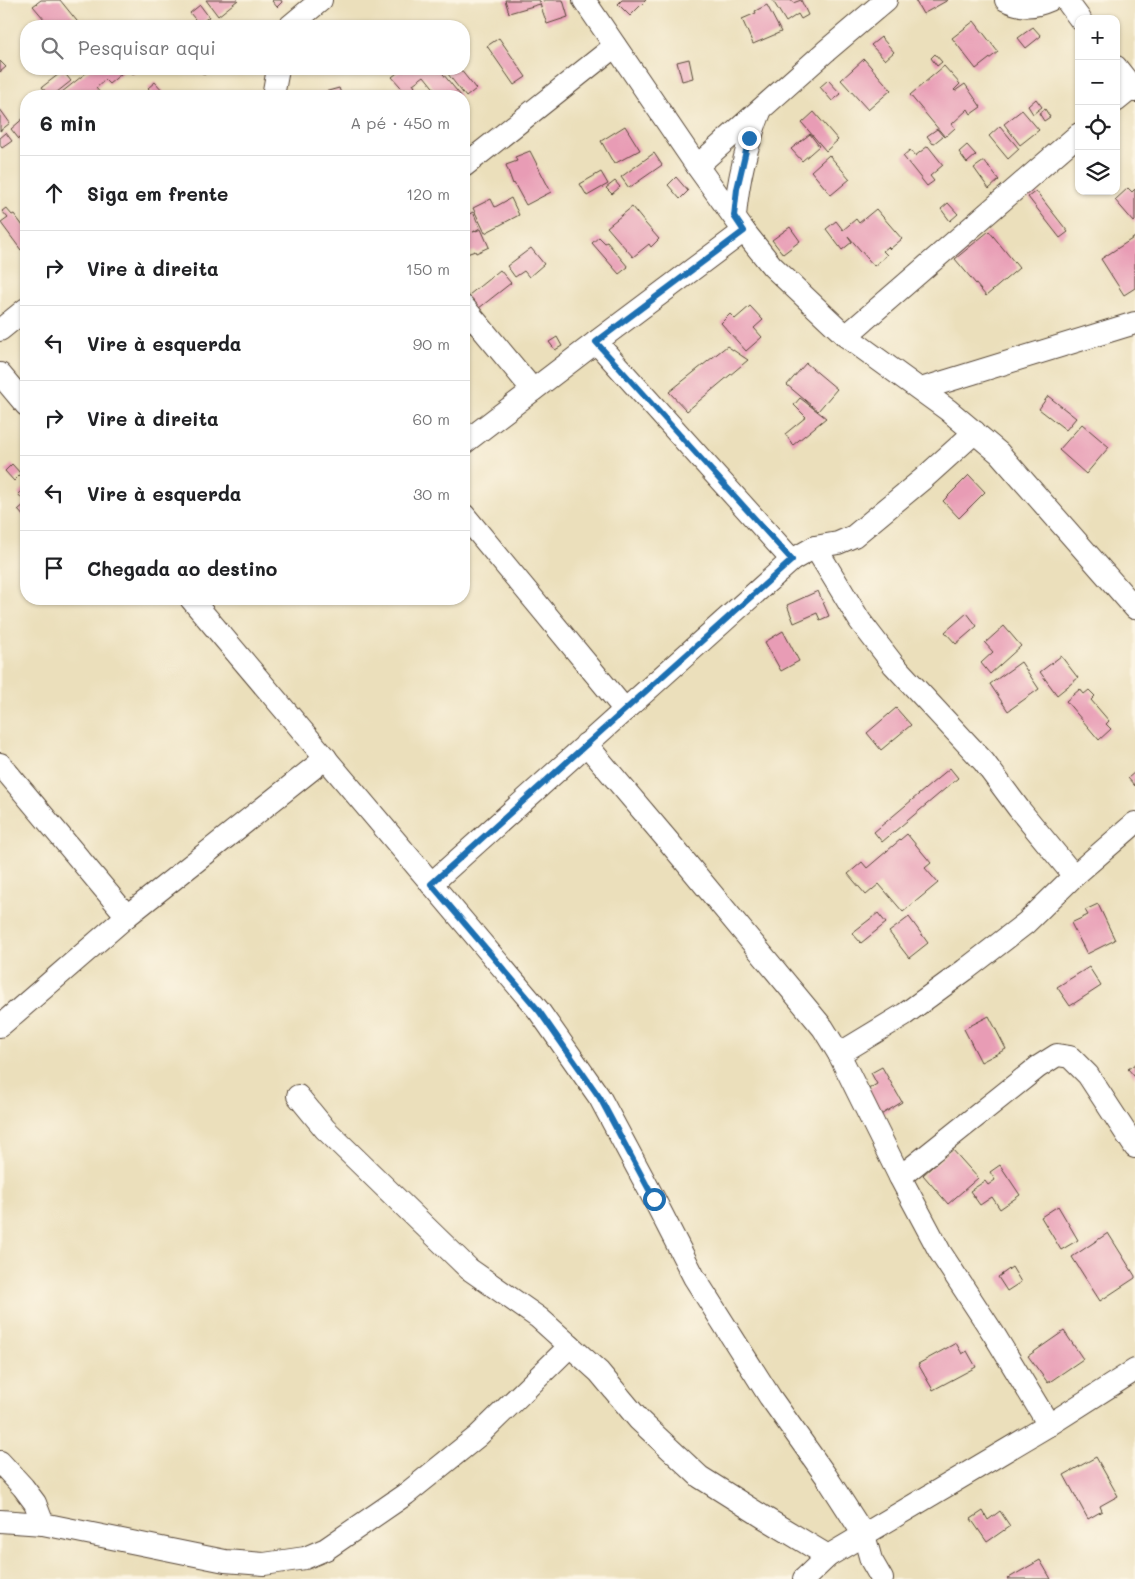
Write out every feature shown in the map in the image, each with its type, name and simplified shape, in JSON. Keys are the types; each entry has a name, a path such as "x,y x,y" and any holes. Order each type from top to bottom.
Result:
{"street":[{"path":"297,20 321,0"},
{"path":"584,0 697,166 772,266 846,336 921,389 976,432 999,453 1135,608"},
{"path":"697,166 886,0"},
{"path":"1006,0 1020,5 1038,6 1050,0"},
{"path":"1066,0 1077,15"},
{"path":"470,161 615,46"},
{"path":"274,90 277,75"},
{"path":"1120,76 1128,93"},
{"path":"739,224 737,189 749,138 761,108"},
{"path":"846,336 1075,137"},
{"path":"470,438 596,342 739,224"},
{"path":"0,330 20,314"},
{"path":"470,314 533,390"},
{"path":"921,389 1135,323"},
{"path":"596,342 792,560"},
{"path":"0,374 20,398"},
{"path":"431,884 792,560 815,547 838,543 854,536 976,432"},
{"path":"470,522 625,710"},
{"path":"815,547 860,621 893,664 984,762 1019,809 1074,876"},
{"path":"196,605 539,1011 600,1098 694,1277 770,1396 826,1476 864,1535 871,1560 882,1579"},
{"path":"586,744 823,1028 839,1054 900,1177 940,1252 995,1336 1049,1425"},
{"path":"0,1026 127,916 326,758"},
{"path":"0,764 127,916"},
{"path":"839,1054 905,1014 1026,923 1074,876 1135,822"},
{"path":"900,1177 1038,1067 1057,1055 1070,1057 1088,1075 1135,1147"},
{"path":"298,1096 325,1128 469,1269 539,1318 599,1372 639,1420 700,1477 828,1556"},
{"path":"0,1521 42,1524 225,1561 264,1564 305,1558 326,1549 406,1494 478,1436 570,1346"},
{"path":"804,1579 828,1556 1049,1425 1135,1370"},
{"path":"0,1462 35,1503 42,1524"}],"building":[{"path":"41,0 60,0 76,20 45,20 33,6"},
{"path":"206,0 238,0 218,16"},
{"path":"273,0 281,0 282,2 277,7"},
{"path":"505,0 539,0 540,2 563,0 568,17 547,24 540,4 509,13"},
{"path":"622,0 646,0 630,16 618,4"},
{"path":"791,0 793,3 801,0 808,15 801,19 798,14 786,22 773,1"},
{"path":"915,0 948,0 923,14"},
{"path":"200,5 209,17 205,20 196,20 190,13"},
{"path":"767,5 781,32 753,44 742,19 756,13 755,11"},
{"path":"974,21 998,52 976,69 952,38"},
{"path":"1033,27 1041,36 1026,48 1018,38"},
{"path":"881,37 894,52 885,60 871,45"},
{"path":"499,38 526,77 514,85 487,46"},
{"path":"935,54 942,62 937,66 931,58"},
{"path":"689,59 693,78 682,81 677,62"},
{"path":"864,59 891,90 868,110 841,80"},
{"path":"0,61 6,67 0,72"},
{"path":"944,66 960,84 954,90 965,84 981,107 971,114 968,109 952,124 955,128 945,137 910,95"},
{"path":"58,75 66,75 71,81 60,90 44,90 42,87"},
{"path":"83,75 120,75 109,84 105,80 96,88 98,90 65,90"},
{"path":"395,75 444,75 456,90 435,90 424,76 413,84 415,87 412,90 403,90 392,77"},
{"path":"449,75 465,75 476,89 470,94 470,90 460,90"},
{"path":"828,80 841,94 832,101 820,87"},
{"path":"155,82 162,90 150,90 148,88"},
{"path":"1036,99 1042,107 1033,114 1028,106"},
{"path":"0,109 10,123 0,131"},
{"path":"1045,109 1050,117 1044,121 1039,113"},
{"path":"1022,110 1039,130 1020,145 1004,124"},
{"path":"814,112 838,140 826,151 802,123"},
{"path":"20,121 20,140 11,129"},
{"path":"625,126 640,150 614,164 601,141"},
{"path":"1000,126 1019,149 1008,159 989,136"},
{"path":"937,129 943,136 933,144 927,136"},
{"path":"6,133 12,141 2,148 0,138"},
{"path":"810,134 819,146 802,161 791,149"},
{"path":"967,145 976,155 967,163 959,152"},
{"path":"928,146 943,165 930,176 934,181 927,186 903,156 910,150 915,156"},
{"path":"530,151 551,192 526,205 513,184 506,165 517,161 515,157"},
{"path":"654,153 662,165 629,188 621,177"},
{"path":"829,155 850,179 831,195 811,171"},
{"path":"984,161 999,180 989,189 974,168"},
{"path":"601,172 608,184 587,196 580,184"},
{"path":"676,177 688,191 680,199 668,185"},
{"path":"615,181 620,187 612,194 606,188"},
{"path":"1128,188 1132,192 1135,189 1134,222 1115,200"},
{"path":"1036,191 1068,232 1060,238 1028,197"},
{"path":"511,198 519,215 485,233 473,208 491,199 495,207"},
{"path":"948,203 958,214 950,221 941,209"},
{"path":"632,207 659,239 651,247 649,244 633,257 607,227"},
{"path":"6,208 20,222 20,249 1,223 8,218 2,211"},
{"path":"876,209 902,239 890,249 888,247 883,251 887,255 874,266 848,236 852,242 842,250 826,229 836,221 843,230 856,219 859,223"},
{"path":"473,212 480,228 473,232 481,229 489,247 476,253 475,251 470,253 470,214"},
{"path":"790,227 800,241 783,254 772,240"},
{"path":"989,231 1019,268 986,296 955,259"},
{"path":"599,237 605,243 607,242 628,267 619,274 592,243"},
{"path":"1135,237 1135,288 1124,295 1101,259"},
{"path":"531,248 544,264 529,277 524,271 515,277 507,266"},
{"path":"500,270 511,283 474,312 470,307 470,294"},
{"path":"750,306 763,320 754,328 762,337 746,351 721,323 730,314 735,319"},
{"path":"557,337 562,346 555,350 549,342"},
{"path":"727,346 748,360 687,411 669,392"},
{"path":"806,363 837,389 818,411 787,385"},
{"path":"1048,396 1076,418 1066,430 1039,409"},
{"path":"800,398 826,418 793,445 785,434 806,417 794,405"},
{"path":"1082,424 1109,447 1086,474 1059,450"},
{"path":"12,464 20,475 14,481 5,471"},
{"path":"969,475 985,492 959,518 943,501"},
{"path":"818,591 829,616 820,620 817,613 794,623 787,605"},
{"path":"967,613 977,626 956,644 945,632"},
{"path":"1004,626 1021,646 990,674 981,663 993,652 985,643"},
{"path":"783,631 799,661 781,671 765,642"},
{"path":"1061,656 1078,678 1057,695 1040,672"},
{"path":"1021,662 1039,689 1008,711 990,684"},
{"path":"1080,689 1084,694 1089,690 1095,696 1091,700 1109,721 1106,724 1111,729 1099,740 1066,701"},
{"path":"896,708 911,725 881,750 867,733"},
{"path":"950,768 958,778 882,842 874,832"},
{"path":"1135,772 1135,786 1128,778"},
{"path":"907,834 931,863 925,868 938,883 903,912 879,884 866,895 848,874 862,862 867,868"},
{"path":"1098,904 1115,940 1087,954 1071,923 1088,915 1085,910"},
{"path":"878,913 886,923 861,943 852,933"},
{"path":"909,917 928,943 909,958 889,932"},
{"path":"1089,967 1101,986 1070,1006 1057,987"},
{"path":"989,1016 1006,1049 981,1062 964,1029"},
{"path":"1135,1064 1135,1077 1128,1069"},
{"path":"882,1067 902,1102 879,1116 865,1091 877,1084 871,1073"},
{"path":"952,1149 978,1178 948,1204 923,1175"},
{"path":"1000,1165 1020,1195 1000,1209 992,1197 980,1205 970,1191 985,1181 988,1185 995,1180 990,1172"},
{"path":"1058,1206 1078,1240 1061,1250 1041,1217"},
{"path":"1108,1233 1135,1278 1100,1301 1072,1257"},
{"path":"1012,1267 1021,1282 1007,1291 998,1277"},
{"path":"1064,1331 1083,1359 1048,1383 1028,1356"},
{"path":"956,1343 962,1354 967,1351 976,1367 933,1390 918,1364"},
{"path":"1096,1457 1118,1496 1100,1506 1102,1511 1088,1519 1064,1475"},
{"path":"983,1511 988,1520 1000,1511 1010,1526 987,1542 971,1519"},
{"path":"1040,1560 1051,1579 1007,1579"}],"route":[{"path":"654,1199 600,1098 539,1011 431,884 792,560 596,342 744,231 734,216 737,189 749,138"}]}
